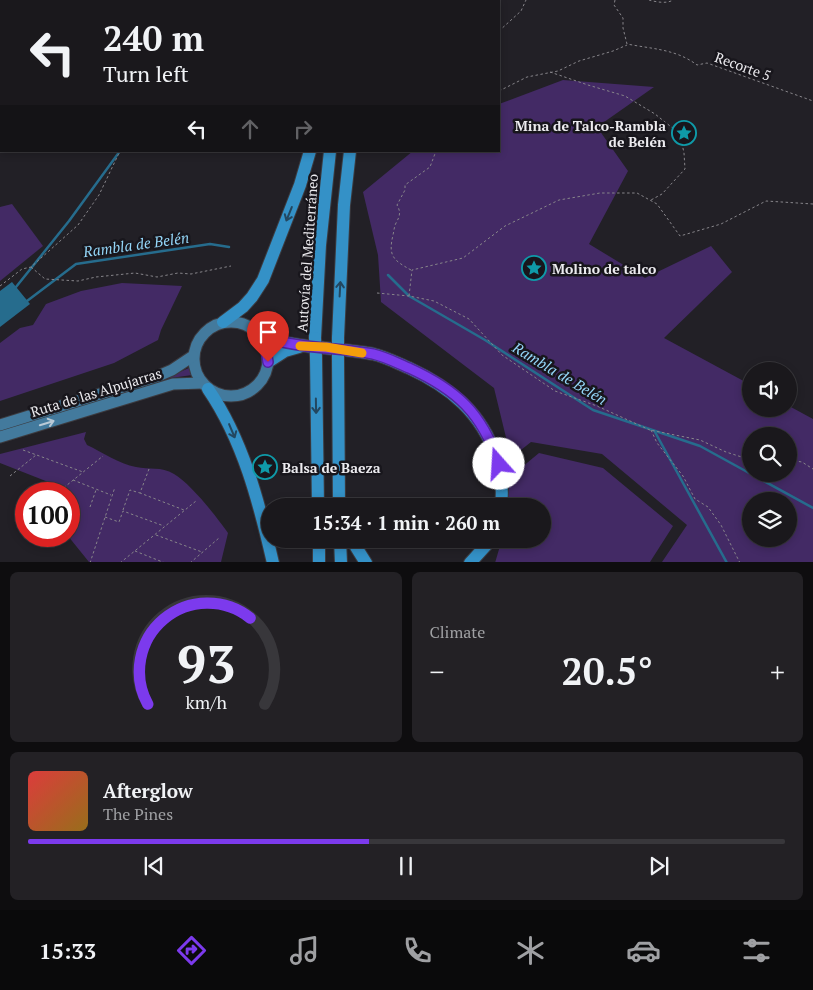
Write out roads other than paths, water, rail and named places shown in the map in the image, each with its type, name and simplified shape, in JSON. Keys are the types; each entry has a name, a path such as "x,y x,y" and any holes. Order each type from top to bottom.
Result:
{"highway":[{"path":"223,322 244,307 263,280 300,185 310,152"},
{"name":"Autovía del Mediterráneo","path":"318,498 315,338 320,246 330,152"},
{"path":"339,498 338,338 344,205 350,152"},
{"path":"261,336 300,346 326,347 375,355 421,374 454,394 472,412 486,431 499,464 501,498"},
{"path":"268,362 285,351 300,346"},
{"path":"205,386 228,420 243,458 255,492 273,562"},
{"path":"339,481 345,498"},
{"path":"319,548 319,562"},
{"path":"340,548 340,562"},
{"path":"357,548 366,562"},
{"path":"470,562 483,548"},
{"path":"480,562 486,548"}],"main road":[{"path":"223,322 240,322 255,330 261,336 265,344 268,362 264,376 255,387 236,396 221,395 205,386 195,370 193,356 200,337 210,327 223,322"},
{"name":"Ruta de las Alpujarras","path":"0,424 158,376 172,370 193,356"},
{"name":"Ruta de las Alpujarras","path":"0,437 173,384 205,386"}],"water":[{"path":"12,282 30,304 0,327 0,291"}],"waterway":[{"path":"16,287 69,221 119,152"},
{"name":"Rambla de Belén","path":"27,301 76,264 210,244 229,247"},
{"name":"Rambla de Belén","path":"388,275 409,296 485,340 593,410 700,446 813,508"},
{"path":"655,432 726,562"}],"place":[{"name":"Mina de Talco-Rambla de Belén","path":"684,133"},
{"name":"Molino de talco","path":"534,268"},
{"name":"Balsa de Baeza","path":"265,467"}]}
